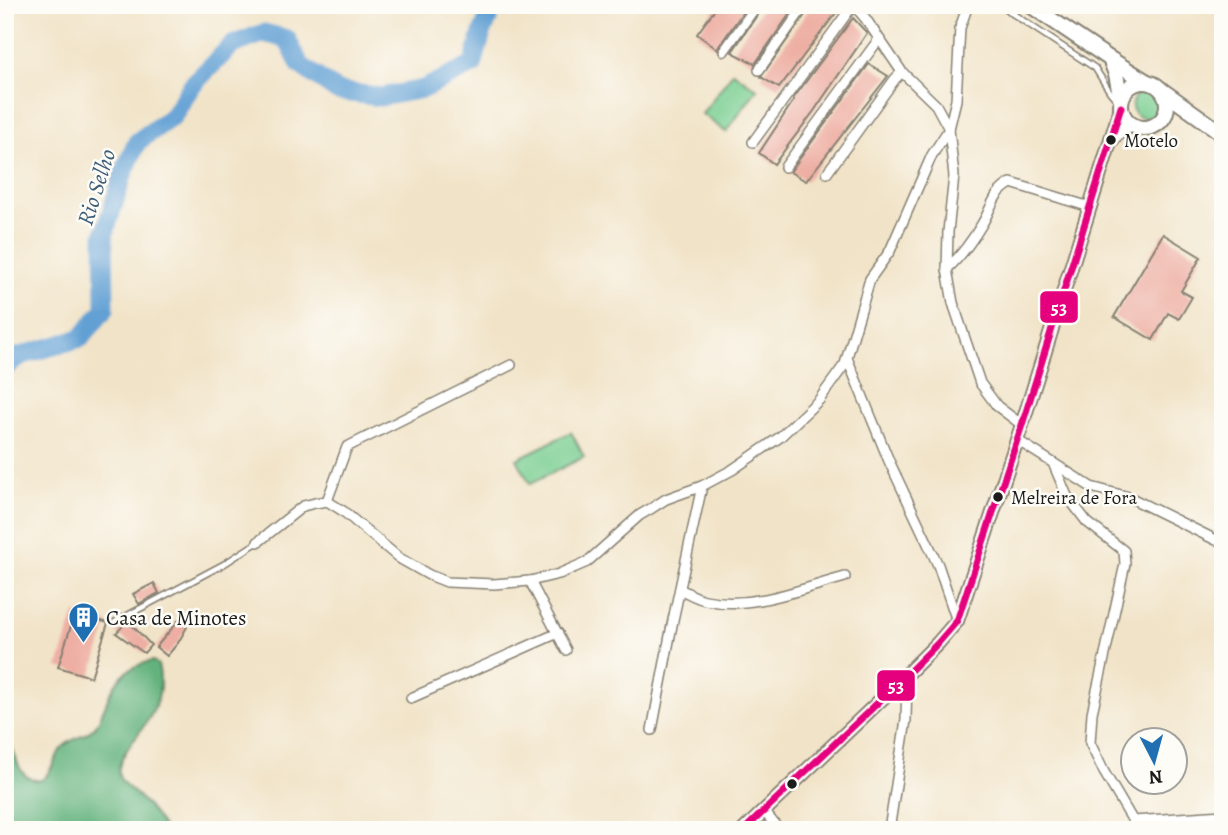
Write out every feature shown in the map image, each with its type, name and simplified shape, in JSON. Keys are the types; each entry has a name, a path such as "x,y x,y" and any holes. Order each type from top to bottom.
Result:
{"main road":[{"path":"1030,5 1110,59 1156,85 1223,134"},
{"path":"1110,59 1116,74 1123,114 1133,125"},
{"path":"744,830 939,643 957,621 1022,425 1125,92 1139,82 1147,82"},
{"path":"1163,91 1167,100 1163,119"},
{"path":"1109,144 1116,134 1133,125 1154,127 1163,119 1178,114 1194,115"}],"street":[{"path":"724,51 757,5"},
{"path":"759,70 806,5"},
{"path":"752,142 854,5 902,72 936,106 949,129 954,176 947,269 953,303 980,383 997,407 1022,425"},
{"path":"258,542 303,506 327,501 399,558 429,575 447,582 494,584 530,581 559,574 587,562 640,515 666,499 702,486 732,470 780,437 819,400 845,364 870,279 890,251 932,155 949,129 956,100 960,28 968,5"},
{"path":"785,167 878,38"},
{"path":"827,173 902,72"},
{"path":"947,269 962,255 984,221 999,190 1011,183 1090,206"},
{"path":"847,358 889,461 938,565 957,621"},
{"path":"327,501 347,447 511,365"},
{"path":"1017,440 1091,487 1129,498 1223,541"},
{"path":"1053,463 1067,496 1087,522 1124,551 1125,564 1093,713 1090,743 1094,752 1133,821 1223,815"},
{"path":"652,730 702,486"},
{"path":"680,589 702,599 729,604 757,601 845,577"},
{"path":"530,581 566,650"},
{"path":"411,698 558,634"},
{"path":"889,830 906,720 907,674"},
{"path":"764,811 779,830"}],"lane":[{"path":"1002,5 1095,68 1121,104"},
{"path":"1013,14 1018,5"},
{"path":"116,622 224,565 258,542"}],"green space":[{"path":"733,72 757,89 726,132 702,114"},
{"path":"1145,92 1154,96 1158,105 1154,114 1145,118 1136,114 1132,105 1136,96"},
{"path":"571,432 584,457 530,484 517,459"},
{"path":"153,661 158,665 160,677 157,701 148,720 121,760 119,775 165,830 5,830 5,733 22,772 31,779 41,780 47,775 65,745 88,733 96,725 112,689 122,676 143,663"}],"building":[{"path":"718,5 748,5 717,49 697,34"},
{"path":"764,5 796,5 755,64 732,52"},
{"path":"812,5 842,5 779,88 761,77"},
{"path":"853,18 867,33 774,164 759,153 793,99"},
{"path":"869,64 888,76 806,181 790,172"},
{"path":"1163,234 1201,257 1181,291 1192,297 1179,319 1168,313 1153,340 1114,317"},
{"path":"154,583 159,593 139,604 133,594"},
{"name":"Casa de Minotes","path":"75,613 108,623 91,677 58,667"},
{"path":"179,620 187,627 167,656 156,647"},
{"path":"128,621 151,645 144,653 116,633"}],"waterway":[{"name":"Rio Selho","path":"5,368 20,356 81,338 105,309 104,235 123,175 137,142 173,116 192,85 232,45 264,33 287,39 300,65 337,91 381,97 423,89 473,65 494,5"}],"transit line":[{"name":"53","path":"744,830 887,694 957,621 1022,425 1121,107"}],"place":[{"name":"Motelo","path":"1111,140"},
{"name":"Melreira de Fora","path":"998,497"},
{"name":"Casa de Minotes","path":"83,645"}]}
